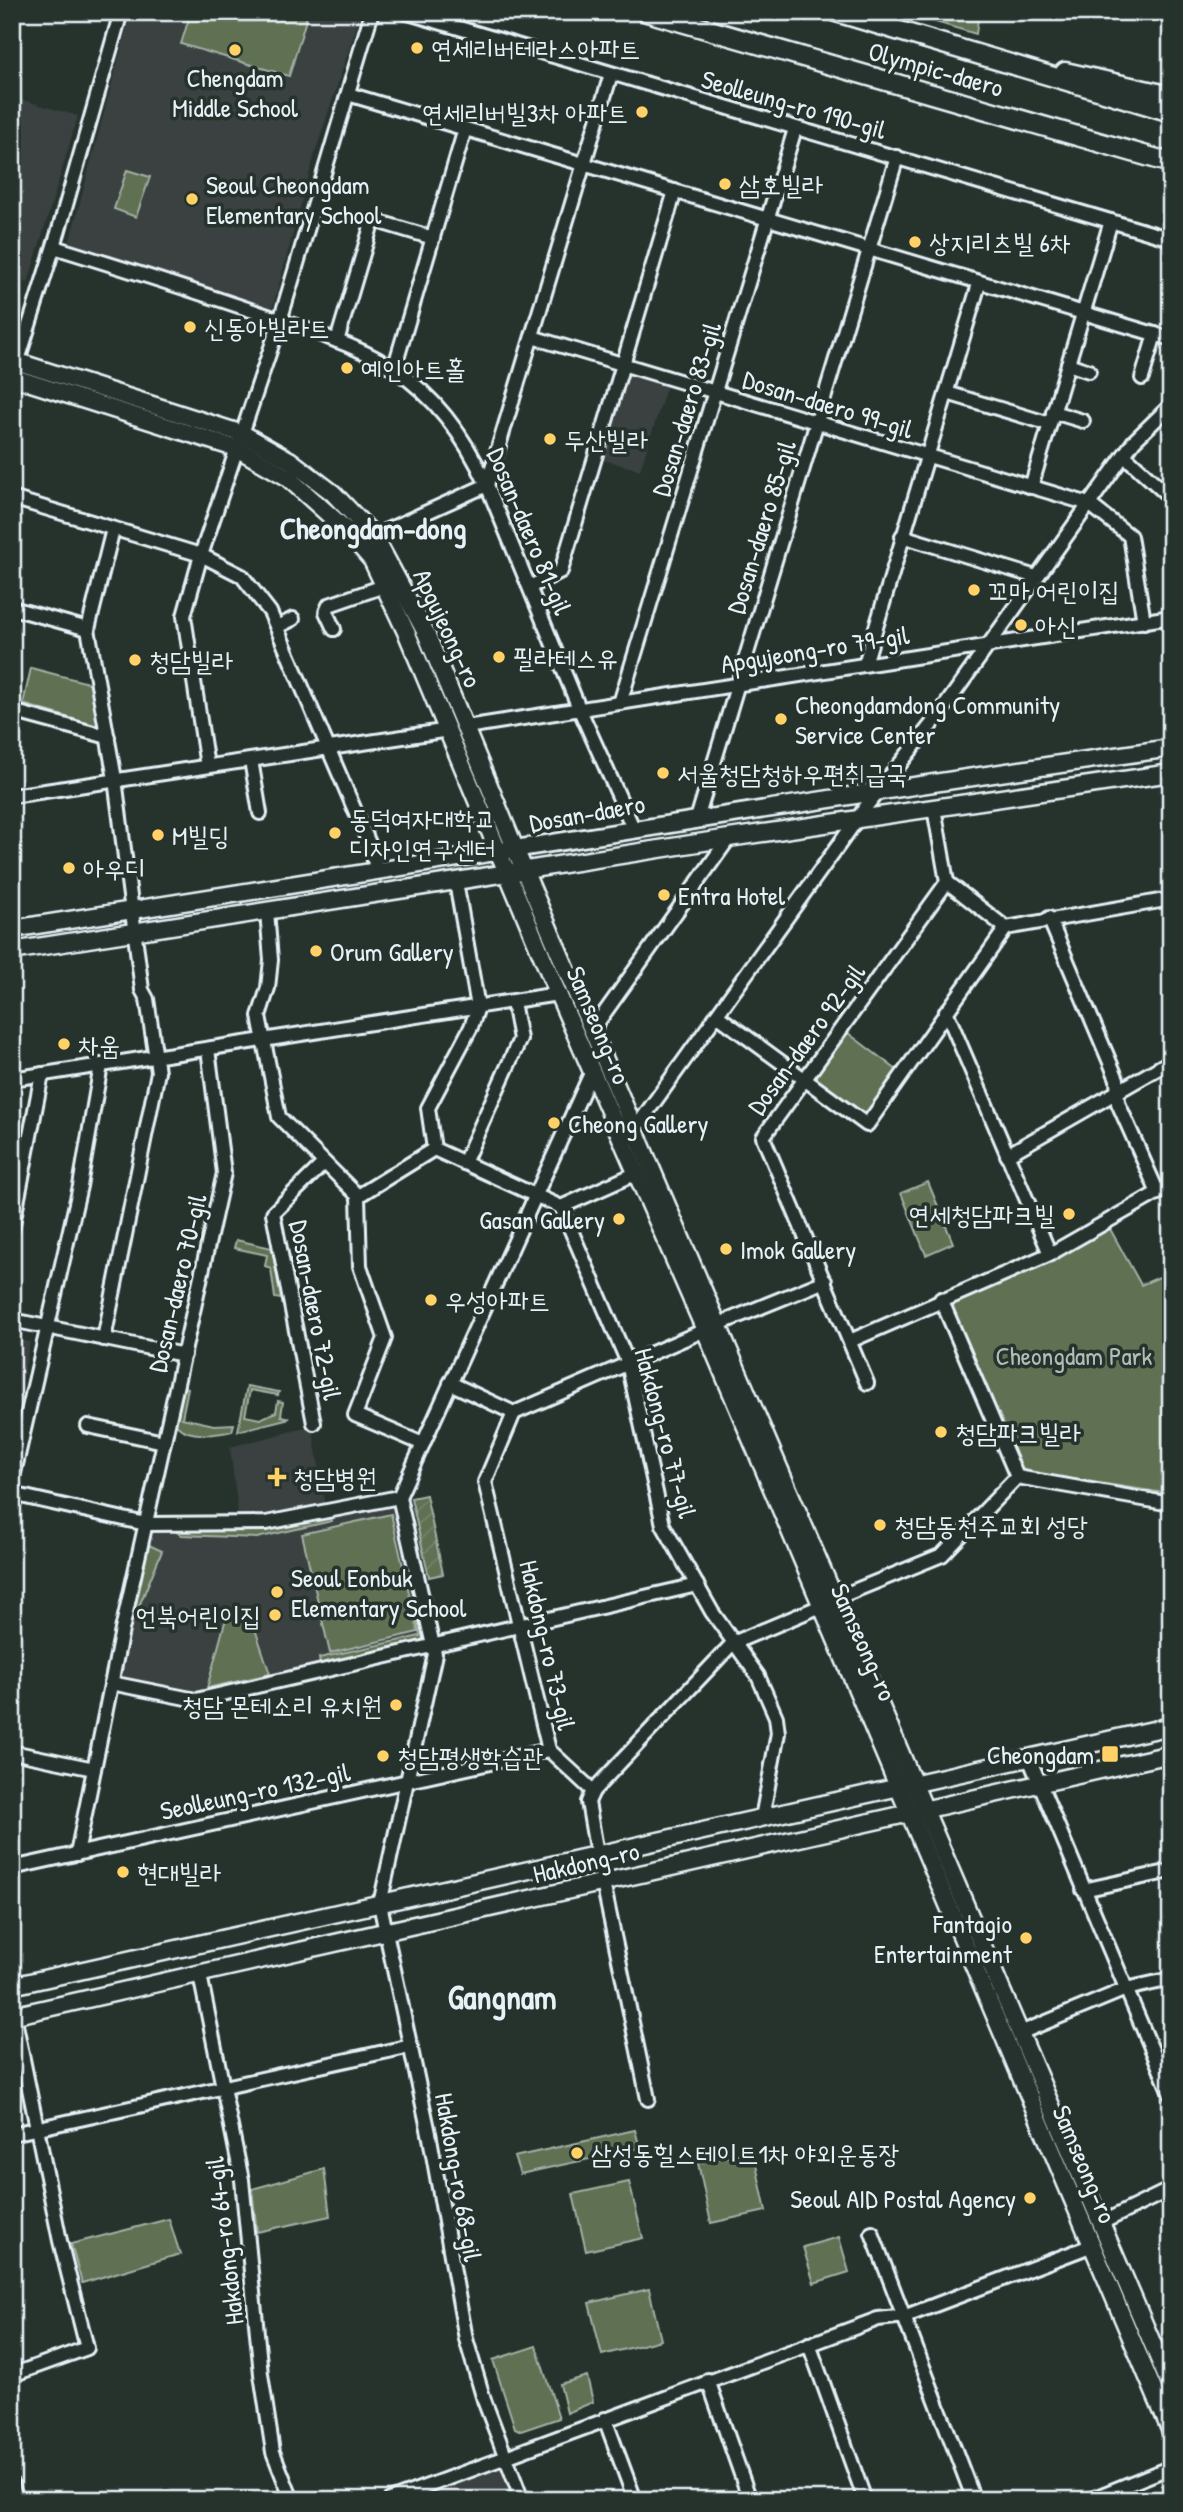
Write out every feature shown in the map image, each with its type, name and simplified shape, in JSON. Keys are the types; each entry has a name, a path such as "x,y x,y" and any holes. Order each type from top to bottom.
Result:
{"highway":[{"name":"Olympic-daero","path":"648,12 1171,163"},
{"name":"Olympic-daero","path":"836,12 1171,112"},
{"path":"1007,63 1091,75 1171,96"}],"main road":[{"name":"Apgujeong-ro","path":"14,369 240,441 291,461 333,493 374,537 426,633 466,727 509,852"},
{"name":"Apgujeong-ro","path":"240,441 317,503 372,560 449,730 509,852"},
{"name":"Dosan-daero","path":"12,929 509,852 879,789 1171,748"},
{"name":"Dosan-daero","path":"12,951 729,838 1171,773"},
{"name":"Samseong-ro","path":"509,852 558,994 637,1174 712,1327"},
{"name":"Samseong-ro","path":"516,872 593,1029 635,1129 712,1327 906,1784 1171,2432"},
{"name":"Hakdong-ro","path":"12,1986 1171,1726"},
{"name":"Hakdong-ro","path":"13,2012 200,1975 602,1879 1041,1785 1171,1754"},
{"name":"Samseong-ro","path":"917,1812 1020,2033 1101,2223 1165,2356 1171,2387"}],"street":[{"path":"14,369 54,247 121,12"},
{"path":"207,766 184,616 201,555 280,321 372,12"},
{"name":"Seolleung-ro 190-gil","path":"405,12 1171,239"},
{"path":"374,537 488,485 611,74"},
{"path":"348,94 1171,339"},
{"path":"394,369 465,129"},
{"name":"Dosan-daero 83-gil","path":"620,703 795,129"},
{"name":"Dosan-daero 85-gil","path":"697,819 897,157"},
{"path":"530,587 561,571 675,191"},
{"path":"337,341 373,220 433,238"},
{"path":"1031,487 1111,220"},
{"name":"Dosan-daero 81-gil","path":"54,247 337,341 394,369 426,394 452,423 472,452 488,485 579,708 634,830"},
{"path":"866,664 979,284"},
{"path":"1142,378 1155,334"},
{"name":"Dosan-daero 99-gil","path":"532,337 1089,504 1130,536 1144,622"},
{"path":"1068,364 1089,371"},
{"path":"947,393 1052,418 1083,421"},
{"path":"635,1129 879,789 938,716 1134,441 1167,413"},
{"path":"1124,455 1171,498"},
{"path":"12,498 201,555 242,576 270,612 277,627 371,848 377,872"},
{"path":"104,1339 158,1073 147,999 142,990 115,779 88,629 113,529"},
{"path":"902,536 1036,577"},
{"path":"334,629 326,612 328,605 384,586"},
{"path":"12,608 88,629"},
{"name":"Apgujeong-ro 79-gil","path":"466,727 1171,617"},
{"path":"277,627 293,619"},
{"path":"12,711 108,737"},
{"path":"12,796 449,730"},
{"path":"251,760 260,813"},
{"path":"934,808 947,882 1006,928"},
{"path":"593,1029 729,838"},
{"path":"434,1149 428,1108 471,1027 478,1007 456,882"},
{"name":"Dosan-daero 92-gil","path":"867,1383 762,1137 947,882"},
{"path":"718,1016 867,1125 1006,928 1049,918 1171,899"},
{"path":"267,911 271,960 268,988 259,1016 279,1117 323,1164 358,1196 360,1266 385,1338 355,1415 423,1444"},
{"path":"1049,918 1116,1079 1115,1094 1157,1193"},
{"path":"12,1079 558,994"},
{"path":"464,1163 520,1039 513,1002"},
{"path":"947,1011 1050,1254"},
{"name":"Dosan-daero 70-gil","path":"77,1854 111,1683 225,1173 208,1049"},
{"path":"1007,1155 1171,1061"},
{"path":"12,1482 80,1186 101,1065"},
{"path":"380,1904 435,1646 399,1497 592,1071"},
{"path":"12,1229 43,1074"},
{"path":"434,1149 561,1207 637,1174"},
{"path":"358,1196 434,1149"},
{"name":"Dosan-daero 72-gil","path":"314,1423 273,1213 323,1164"},
{"path":"849,1341 1050,1254 1171,1185"},
{"name":"Hakdong-ro 77-gil","path":"561,1207 628,1363 663,1525 733,1643 758,1676 776,1717 778,1733 762,1818"},
{"path":"450,1383 514,1413 825,1281"},
{"path":"942,1299 1017,1477"},
{"path":"12,1320 184,1354"},
{"name":"Hakdong-ro 73-gil","path":"514,1413 485,1482 549,1750 593,1791"},
{"path":"88,1426 164,1442"},
{"path":"1017,1477 1171,1504"},
{"path":"649,2099 597,1854 588,1802 593,1791 733,1643 942,1555 1017,1477"},
{"path":"12,1494 146,1524 266,1523 399,1497"},
{"path":"111,1683 196,1700 697,1585"},
{"name":"Seolleung-ro 132-gil","path":"12,1868 549,1750"},
{"path":"12,1752 94,1769"},
{"path":"1029,1758 1171,2095"},
{"path":"1083,1890 1171,1871"},
{"name":"Hakdong-ro 68-gil","path":"380,1904 411,2046 467,2339 522,2500"},
{"name":"Hakdong-ro 64-gil","path":"200,1975 242,2180 261,2374 273,2452 292,2500"},
{"path":"1020,2033 1126,1989 1171,1979"},
{"path":"12,2375 87,2348 60,2241 13,2012"},
{"path":"12,2134 411,2046"},
{"path":"1101,2223 1171,2189"},
{"path":"872,2233 906,2316 974,2500"},
{"path":"390,2500 708,2380 878,2319 906,2316 1093,2245"},
{"path":"809,2344 864,2500"},
{"path":"708,2380 750,2500"},
{"path":"605,2419 635,2500"},
{"path":"1089,2500 1171,2467"},
{"path":"12,2484 17,2500"}],"shaded area":[{"path":"131,12 361,13 316,150 272,310 68,247"},
{"path":"12,97 78,116 28,283 12,278"},
{"path":"625,372 667,385 640,470 600,459"},
{"path":"12,1338 30,1342 12,1431"},
{"name":"청담병원","path":"312,1426 326,1508 239,1522 230,1447"},
{"name":"Seoul Eonbuk Elementary School","path":"390,1501 397,1505 427,1637 422,1644 197,1694 124,1677 120,1671 149,1535 155,1530 260,1530"},
{"path":"502,2462 517,2500 401,2500"}],"green space":[{"path":"191,12 308,13 289,76 181,44"},
{"path":"902,12 979,12 976,34"},
{"path":"127,170 150,177 136,217 114,209"},
{"path":"31,668 92,684 100,727 23,704"},
{"path":"844,1030 898,1071 868,1114 861,1114 814,1080 815,1070"},
{"path":"928,1182 953,1243 926,1255 901,1193"},
{"name":"Cheongdam Park","path":"1109,1227 1141,1285 1171,1272 1171,1494 1027,1472 1014,1464 949,1307 954,1300 1043,1264"},
{"path":"236,1240 272,1248 281,1299 275,1298 271,1268 265,1266 267,1255 234,1248"},
{"path":"247,1386 279,1392 278,1395 250,1390 245,1416 260,1419 276,1412 278,1401 283,1402 281,1416 290,1418 238,1431"},
{"path":"184,1387 188,1388 182,1418 214,1425 234,1424 232,1431 195,1434 176,1425"},
{"path":"426,1495 443,1574 429,1577 411,1498"},
{"path":"391,1514 418,1632 330,1653 302,1534"},
{"path":"331,1516 332,1521 257,1538 181,1535 172,1529 266,1531"},
{"path":"149,1545 162,1551 137,1611 134,1610"},
{"path":"415,1609 419,1610 424,1636 421,1642 320,1665 319,1658 420,1636"},
{"path":"228,1611 249,1611 270,1674 207,1688"},
{"name":"삼성동힐스테이트1차 야외운동장","path":"635,2130 640,2148 520,2174 514,2157"},
{"path":"753,2151 766,2211 711,2223 698,2163"},
{"path":"324,2169 330,2216 257,2232 252,2189"},
{"path":"629,2182 643,2238 586,2251 573,2194"},
{"path":"169,2219 180,2254 82,2283 71,2244"},
{"path":"839,2237 849,2272 814,2283 803,2247"},
{"path":"649,2289 661,2340 602,2355 589,2303"},
{"path":"536,2346 559,2418 521,2431 515,2428 493,2360"},
{"path":"587,2376 593,2402 567,2413 560,2384"}],"place":[{"name":"연세리버테라스아파트","path":"417,48"},
{"name":"Chengdam Middle School","path":"235,50"},
{"name":"연세리버빌3차 아파트","path":"642,112"},
{"name":"삼호빌라","path":"725,184"},
{"name":"Seoul Cheongdam Elementary School","path":"192,199"},
{"name":"상지리츠빌 6차","path":"915,242"},
{"name":"신동아빌라트","path":"190,327"},
{"name":"예인아트홀","path":"347,368"},
{"name":"두산빌라","path":"550,439"},
{"name":"꼬마 어린이집","path":"974,590"},
{"name":"아신","path":"1021,625"},
{"name":"필라테스유","path":"499,657"},
{"name":"청담빌라","path":"135,660"},
{"name":"Cheongdamdong Community Service Center","path":"781,719"},
{"name":"서울청담청하우편취급국","path":"663,773"},
{"name":"동덕여자대학교 디자인연구센터","path":"335,833"},
{"name":"M빌딩","path":"158,835"},
{"name":"아우디","path":"69,868"},
{"name":"Entra Hotel","path":"664,895"},
{"name":"Orum Gallery","path":"316,951"},
{"name":"차움","path":"64,1044"},
{"name":"Cheong Gallery","path":"554,1123"},
{"name":"연세청담파크빌","path":"1069,1214"},
{"name":"Gasan Gallery","path":"619,1219"},
{"name":"Imok Gallery","path":"726,1249"},
{"name":"우성아파트","path":"431,1300"},
{"name":"청담파크빌라","path":"941,1432"},
{"name":"청담병원","path":"277,1477"},
{"name":"청담동천주교회 성당","path":"880,1525"},
{"name":"Seoul Eonbuk Elementary School","path":"277,1592"},
{"name":"언북어린이집","path":"275,1615"},
{"name":"청담 몬테소리 유치원","path":"396,1705"},
{"name":"Cheongdam","path":"1110,1754"},
{"name":"청담평생학습관","path":"383,1756"},
{"name":"현대빌라","path":"123,1872"},
{"name":"Fantagio Entertainment","path":"1026,1938"},
{"name":"삼성동힐스테이트1차 야외운동장","path":"577,2153"},
{"name":"Seoul AID Postal Agency","path":"1030,2198"}],"district":[{"name":"Cheongdam-dong","path":"373,528"},
{"name":"Gangnam","path":"502,1997"}]}
